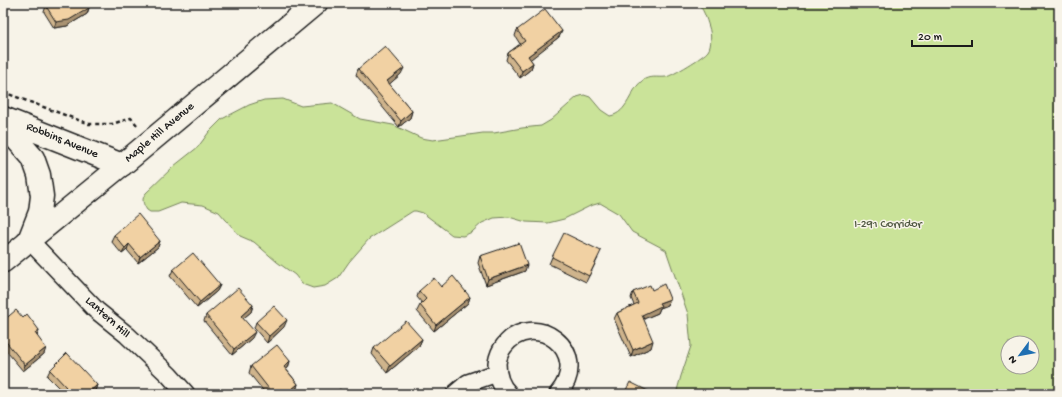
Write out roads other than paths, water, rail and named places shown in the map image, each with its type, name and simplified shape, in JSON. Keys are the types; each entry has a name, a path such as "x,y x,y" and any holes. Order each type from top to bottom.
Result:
{"main road":[{"name":"Maple Hill Avenue","path":"122,165 316,3"},
{"name":"Robbins Avenue","path":"3,118 122,165"},
{"path":"3,124 33,158 39,175 42,196 40,212 29,240"}],"street":[{"name":"Maple Hill Avenue","path":"3,262 122,165"},
{"name":"Lantern Hill","path":"29,240 96,310 127,335 169,375 186,394"},
{"path":"509,394 500,383 497,372 497,361 501,350 508,341 517,335 528,332 540,332 550,336 559,343 566,352 569,363 569,374 565,385 558,394"},
{"path":"455,394 468,383 497,372"}],"park label":[{"name":"I-291 Corridor","path":"888,225"}]}
